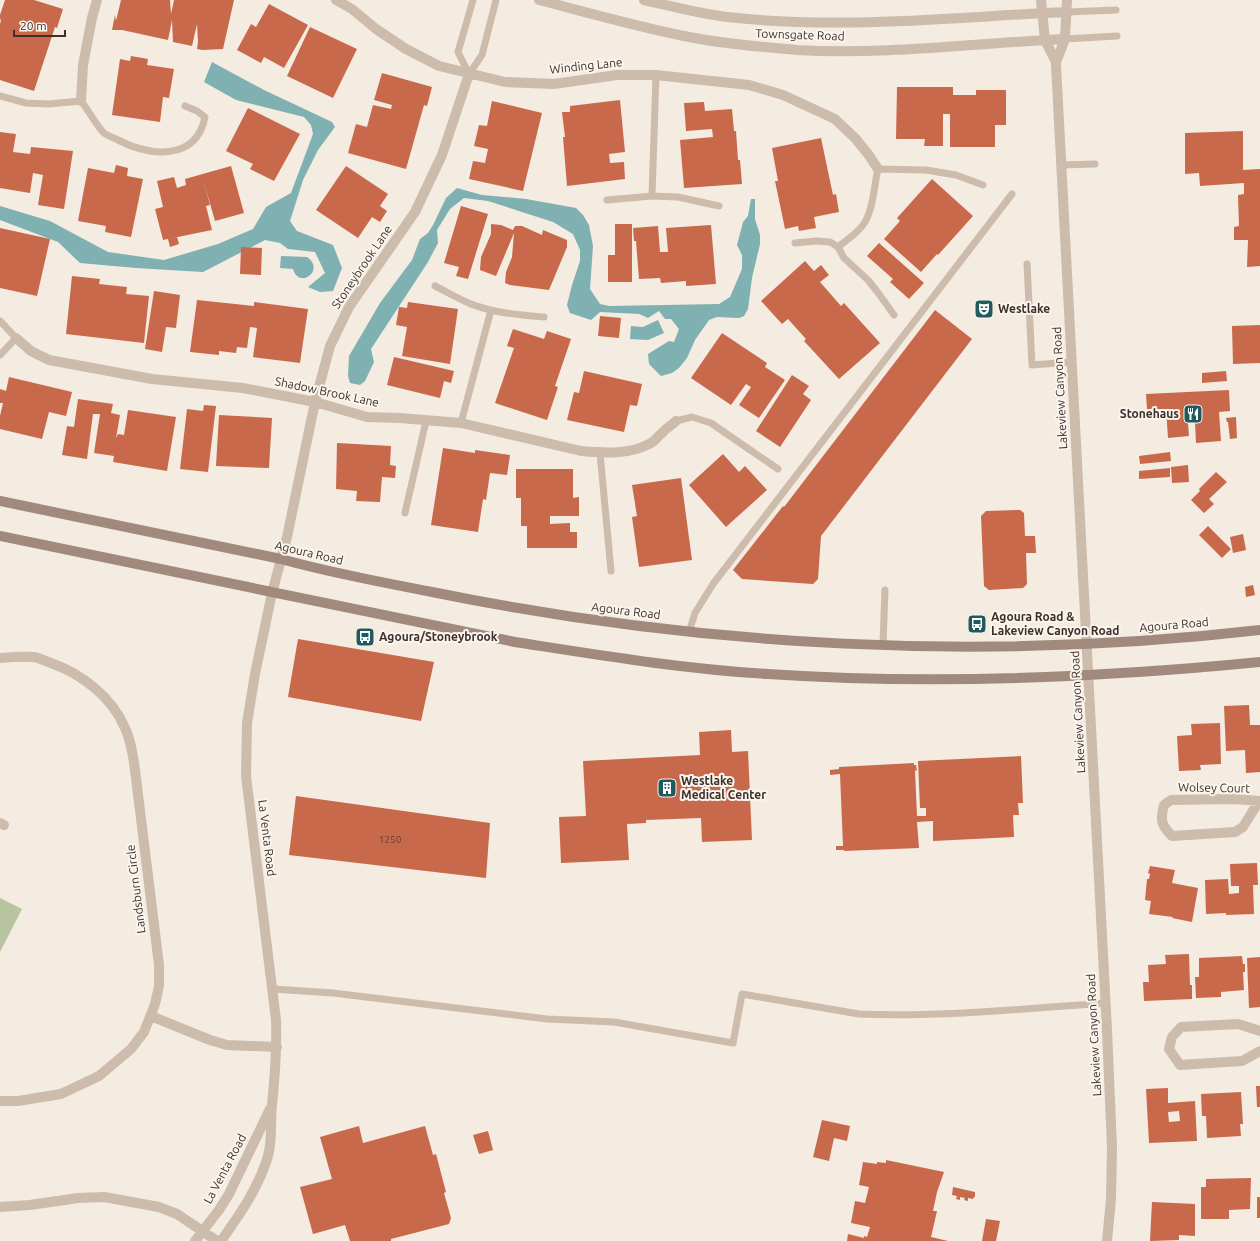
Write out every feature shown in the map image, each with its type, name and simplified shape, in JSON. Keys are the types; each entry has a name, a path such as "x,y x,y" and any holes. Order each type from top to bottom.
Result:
{"main road":[{"name":"Agoura Road","path":"0,501 473,600 585,619 689,632 760,638 970,647 1087,644 1159,640 1260,630"},
{"path":"0,536 515,642 584,653 711,669 769,674 907,680 1088,675 1176,670 1260,662"}],"street":[{"path":"81,101 83,65 97,0"},
{"name":"Winding Lane","path":"336,0 352,9 376,29 406,49 440,66 505,82 554,84 617,74 656,75 749,85 783,95 835,119 855,138 878,169"},
{"name":"Townsgate Road","path":"539,0 637,26 690,37 746,45 798,50 876,50 1065,39"},
{"name":"Townsgate Road","path":"644,0 695,12 726,17 792,22 886,22 1067,12"},
{"name":"Lakeview Canyon Road","path":"1040,0 1046,40 1056,62 1062,165 1106,1003 1112,1147 1107,1241"},
{"name":"Lakeview Canyon Road","path":"1056,62 1065,39 1067,0"},
{"name":"Stoneybrook Lane","path":"277,576 282,559 315,402 330,346 349,307 415,212 442,155 469,74"},
{"name":"Shadow Brook Lane","path":"16,338 31,351 49,360 152,379 243,388 315,402 368,417 461,423 581,451 600,453 623,452 639,449 653,443 676,421"},
{"name":"La Venta Road","path":"221,1241 248,1202 266,1165 270,1148 277,1047 276,1020 247,784 246,754 247,723 255,674 277,576"},
{"name":"Landsburn Circle","path":"0,658 35,657 64,668 85,679 98,691 120,717 126,729 132,752 159,965 158,992 151,1016 144,1032 131,1049 99,1076 61,1094 18,1101 0,1101"},
{"name":"Wolsey Court","path":"1234,799 1259,801 1244,827 1236,832 1172,836 1164,828 1161,817 1164,805 1171,800 1234,799"},
{"path":"151,1016 210,1040 227,1045 277,1047"},
{"path":"1260,1031 1238,1024 1181,1027 1172,1037 1169,1050 1180,1065 1242,1061 1260,1051"},
{"name":"La Venta Road","path":"195,1241 229,1194 272,1106"},
{"path":"0,1207 30,1205 78,1198 104,1197 159,1206 177,1214 217,1241"}],"lane":[{"path":"469,74 458,52 474,0"},
{"name":"Stoneybrook Lane","path":"469,74 482,54 496,0"},
{"path":"1067,12 1116,10"},
{"path":"1065,39 1117,36"},
{"path":"652,196 656,75"},
{"path":"0,96 26,103 49,104 81,101 104,133 132,147 151,152 164,153 181,150 197,137 203,126 205,117 197,111 185,106"},
{"path":"1062,165 1095,164"},
{"path":"838,247 858,230 867,219 872,206 878,169 926,170 956,175 983,185"},
{"path":"689,632 695,612 713,584 1012,194"},
{"path":"607,200 652,196 678,197 719,206"},
{"path":"795,243 816,241 830,242 838,247 844,258 868,280 894,315"},
{"path":"1027,264 1032,365 1072,362"},
{"path":"435,286 471,304 491,310 544,317"},
{"path":"461,423 491,310"},
{"path":"0,321 16,338 0,354"},
{"path":"676,421 692,417 711,423 778,469"},
{"path":"405,513 426,421"},
{"path":"600,453 611,571"},
{"path":"883,644 885,590"},
{"path":"273,989 333,993 548,1019 614,1022 733,1043 742,994 859,1014 875,1015 925,1015 1106,1003"}],"green space":[{"path":"0,898 22,909 0,952"}],"water":[{"path":"212,62 264,90 332,122 335,127 318,150 303,180 290,221 297,231 333,245 342,268 333,291 320,292 308,287 325,273 315,252 288,249 280,243 265,240 203,272 136,268 80,263 58,242 0,220 0,206 50,221 108,252 164,260 218,244 253,229 266,207 291,193 313,134 311,125 304,117 236,100 204,82"},
{"path":"457,188 482,195 526,199 576,208 583,215 589,225 593,246 590,289 600,304 609,306 719,304 730,297 742,269 742,255 737,245 743,222 748,216 751,199 755,199 755,219 760,235 760,244 752,278 748,309 744,316 739,318 717,317 709,320 695,340 687,358 679,368 672,373 661,376 649,364 648,354 669,341 674,342 679,329 671,319 665,319 659,311 648,318 639,314 600,312 591,320 570,313 567,305 580,261 580,250 573,234 553,222 488,201 464,198 450,209 437,230 438,243 428,262 371,349 374,362 365,381 360,385 350,383 348,376 349,356 380,303 412,260 420,239 428,233 446,198"},
{"path":"281,256 307,257 312,262 314,267 313,272 305,278 300,278 296,275 293,269 280,268"},
{"path":"658,320 664,333 648,340 630,339 631,326 643,327"}],"building":[{"path":"5,0 34,0 63,9 57,28 55,27 34,91 0,80 0,15"},
{"path":"121,0 170,0 171,14 174,0 234,0 223,49 197,49 197,24 192,46 173,42 172,20 168,40 122,30 112,30 115,15 116,21"},
{"path":"269,4 308,25 284,68 264,57 261,63 237,50 251,24 256,27"},
{"path":"310,27 357,49 333,98 287,76"},
{"path":"131,56 148,59 147,65 174,69 169,98 163,97 160,122 112,115 120,59 130,61"},
{"path":"382,73 432,87 427,106 424,105 406,169 348,153 356,124 367,127 373,105 391,109 392,105 374,100"},
{"path":"897,87 953,87 953,95 976,95 976,90 1006,90 1006,125 995,125 995,147 950,147 950,114 943,114 943,146 924,146 925,139 896,139"},
{"path":"620,100 625,152 609,154 610,163 624,162 625,179 567,186 563,137 565,137 562,112 570,112 570,106"},
{"path":"492,101 542,113 523,191 469,179 473,161 485,163 488,149 474,146 479,125 487,126"},
{"path":"704,102 705,111 732,109 742,184 684,188 680,140 713,137 712,129 686,131 684,103"},
{"path":"248,108 300,134 274,181 250,169 253,164 226,151"},
{"path":"1243,131 1243,170 1260,169 1260,266 1247,267 1248,240 1234,240 1234,227 1239,226 1238,195 1244,194 1244,183 1200,186 1199,173 1185,174 1185,133"},
{"path":"0,132 16,134 13,152 30,154 31,147 73,151 64,209 38,205 43,175 33,173 30,193 0,188"},
{"path":"821,138 833,195 836,194 839,212 814,217 816,228 799,231 798,226 785,229 775,181 778,181 772,148"},
{"path":"116,165 128,168 127,176 143,179 131,237 105,232 106,226 78,221 88,168 114,173"},
{"path":"231,166 244,213 215,221 203,179 210,205 206,206 212,230 163,240 155,209 163,207 157,181 174,177 177,188 186,185 185,179"},
{"path":"346,166 388,194 380,206 387,211 380,222 372,217 358,238 316,210"},
{"path":"932,179 973,216 921,272 884,239 900,221 897,218"},
{"path":"461,206 488,214 468,279 456,276 459,267 444,263"},
{"path":"491,224 501,225 513,230 515,226 522,226 542,235 543,230 567,240 567,247 549,290 505,283 506,272 512,257 514,233 496,276 480,270 481,257 491,234"},
{"path":"615,224 632,224 632,282 608,282 608,255 615,255"},
{"path":"711,225 716,284 686,286 686,281 661,283 660,278 639,279 636,241 634,241 633,228 658,226 660,252 668,252 666,228"},
{"path":"0,228 50,239 37,296 0,288"},
{"path":"177,237 179,244 170,247 168,239"},
{"path":"879,243 924,283 909,299 890,282 893,279 867,256"},
{"path":"241,247 262,248 261,275 240,274"},
{"path":"805,261 814,271 821,265 829,275 820,282 841,306 844,303 880,343 839,379 804,341 806,339 788,319 782,324 761,301"},
{"path":"72,276 100,279 99,284 127,287 126,294 149,296 144,343 66,334"},
{"path":"154,291 180,295 176,328 166,327 162,352 145,349"},
{"path":"197,300 254,306 254,302 308,309 300,363 253,357 257,328 250,327 247,348 237,347 236,353 219,351 219,355 190,352"},
{"path":"408,302 458,309 450,364 402,356 407,327 396,325 399,307 407,308"},
{"path":"935,310 972,339 821,536 818,579 813,584 742,579 733,570 783,506 784,507"},
{"path":"600,316 621,318 619,338 598,336"},
{"path":"1260,325 1260,363 1233,364 1232,326"},
{"path":"513,329 544,339 547,331 571,339 555,386 558,387 547,420 495,403 514,348 507,346"},
{"path":"722,333 767,363 765,367 785,380 759,418 739,405 751,387 746,384 731,405 691,378"},
{"path":"394,357 454,371 451,383 444,381 440,398 387,385"},
{"path":"584,371 642,384 637,406 630,405 624,432 567,420 574,392 579,393"},
{"path":"1226,371 1227,381 1202,383 1202,373"},
{"path":"792,375 809,386 803,394 811,400 780,447 756,431"},
{"path":"9,377 72,392 66,416 49,412 42,439 0,429 0,416 3,403 0,403 0,389 6,391"},
{"name":"Stonehaus","path":"1229,390 1230,411 1219,412 1221,441 1196,443 1195,422 1188,423 1189,436 1168,438 1166,409 1147,409 1146,394"},
{"path":"78,399 113,404 111,413 120,415 116,438 118,434 124,435 128,410 176,417 167,471 113,462 114,456 94,453 100,414 93,414 87,459 62,455 67,426 74,427"},
{"path":"204,405 216,406 208,472 180,469 187,409 203,411"},
{"path":"219,415 272,418 269,468 216,466"},
{"path":"1236,417 1237,438 1230,439 1228,422 1226,418"},
{"path":"337,443 391,446 390,465 396,466 395,478 382,477 380,502 356,501 357,491 336,489"},
{"path":"443,448 475,453 475,450 510,455 507,475 490,473 486,500 483,499 478,532 431,525"},
{"path":"1170,452 1171,461 1140,464 1139,456"},
{"path":"723,454 739,472 745,466 767,490 726,527 689,485"},
{"path":"1188,465 1189,482 1172,483 1171,467"},
{"path":"1170,468 1170,477 1139,479 1139,471"},
{"path":"516,469 573,469 573,498 579,497 579,516 550,516 550,524 570,523 570,532 577,532 577,548 527,548 527,526 521,526 521,498 516,498"},
{"path":"1216,472 1227,482 1209,499 1214,504 1204,513 1191,500 1200,491 1199,489"},
{"path":"681,478 692,560 639,567 632,517 637,516 632,485"},
{"path":"1020,510 1024,513 1025,536 1035,536 1036,553 1026,553 1027,584 1023,588 989,590 984,586 981,516 986,511"},
{"path":"1208,526 1231,549 1222,558 1199,535"},
{"path":"1243,534 1246,550 1233,553 1230,537"},
{"path":"1253,585 1255,595 1246,597 1245,587"},
{"path":"298,639 434,662 421,721 288,697"},
{"path":"1249,705 1250,725 1260,725 1260,772 1246,773 1245,750 1226,751 1224,706"},
{"path":"1220,723 1221,764 1200,765 1201,770 1179,771 1177,736 1192,735 1191,724"},
{"name":"Westlake Medical Center","path":"731,730 732,752 748,751 752,840 702,842 701,818 646,820 646,823 627,824 629,860 561,863 559,817 586,816 583,761 700,755 699,732"},
{"path":"1021,756 1023,803 1018,803 1019,815 1013,815 1014,837 933,841 933,821 917,822 919,848 836,850 836,846 843,846 840,774 830,775 830,770 839,769 839,767 914,763 917,771 915,770 917,816 926,816 926,808 920,808 918,761"},
{"path":"296,796 490,823 486,878 289,855"},
{"path":"1257,863 1258,885 1253,885 1254,914 1206,914 1205,880 1228,879 1229,894 1239,893 1239,886 1231,886 1230,864"},
{"path":"1150,866 1175,870 1172,883 1198,888 1192,922 1172,918 1173,917 1149,914 1151,901 1145,900"},
{"path":"1189,954 1192,999 1144,1001 1143,982 1149,982 1148,965 1166,964 1165,955"},
{"path":"1242,956 1243,964 1245,964 1245,972 1243,972 1244,990 1221,992 1221,997 1196,998 1195,977 1199,977 1199,958"},
{"path":"1260,957 1260,1007 1249,1008 1247,958"},
{"path":"1256,1086 1260,1086 1260,1107 1257,1107"},
{"path":"1168,1088 1168,1103 1195,1101 1197,1141 1149,1143 1146,1089","holes":["1179,1111 1180,1121 1169,1122 1168,1112"]},
{"path":"1241,1092 1243,1124 1240,1124 1241,1136 1207,1138 1206,1116 1202,1116 1201,1094"},
{"path":"822,1120 850,1126 847,1141 834,1138 829,1161 813,1157"},
{"path":"359,1126 363,1143 425,1126 433,1155 436,1154 446,1192 444,1193 451,1218 449,1224 391,1239 391,1241 350,1241 345,1225 313,1234 300,1187 332,1179 320,1137"},
{"path":"488,1131 493,1150 479,1154 473,1135"},
{"path":"886,1160 944,1172 937,1192 933,1211 937,1211 931,1237 948,1241 847,1241 848,1234 864,1238 864,1236 867,1237 870,1227 851,1223 855,1201 865,1203 869,1187 859,1185 863,1162 877,1164 877,1162 886,1163"},
{"path":"1251,1178 1250,1209 1229,1210 1229,1219 1201,1219 1201,1187 1206,1187 1206,1179"},
{"path":"953,1187 975,1192 975,1197 973,1199 968,1198 968,1201 964,1200 965,1198 960,1197 960,1200 956,1199 957,1196 952,1195"},
{"path":"1257,1197 1260,1197 1260,1218 1257,1218"},
{"path":"1152,1202 1195,1204 1195,1236 1179,1235 1179,1240 1150,1241"},
{"path":"986,1219 1000,1221 996,1241 982,1241"}],"place":[{"name":"Westlake","path":"984,309"},
{"name":"Stonehaus","path":"1193,414"},
{"name":"Agoura Road & Lakeview Canyon Road","path":"977,624"},
{"name":"Agoura/Stoneybrook","path":"365,637"},
{"name":"Westlake Medical Center","path":"667,788"}]}
